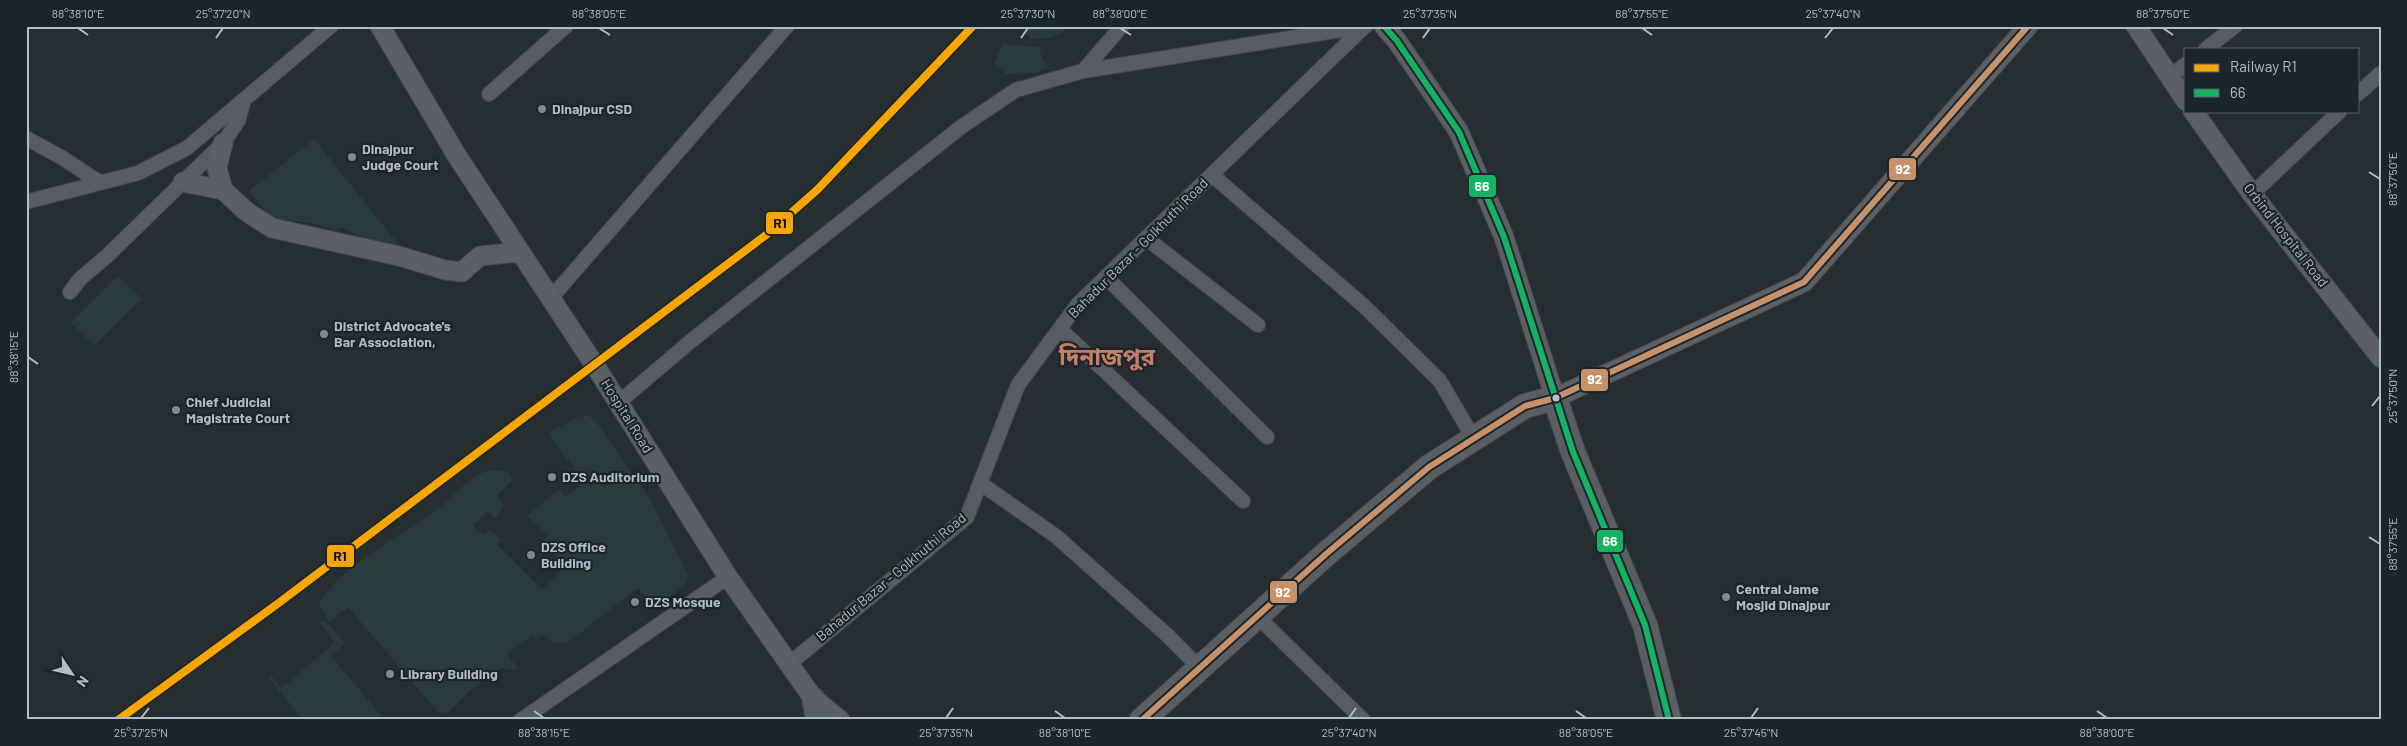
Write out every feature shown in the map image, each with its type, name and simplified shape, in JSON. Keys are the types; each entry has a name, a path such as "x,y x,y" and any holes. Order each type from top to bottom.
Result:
{"highway":[{"path":"1142,720 1326,554 1429,467 1525,406 1556,398 1573,452 1645,625 1669,720"}],"main road":[{"name":"Hospital Road","path":"380,26 456,156 551,298 728,577 813,698 840,720"},
{"path":"1384,26 1397,41 1459,132 1504,237 1556,398 1804,282 2028,26"},
{"path":"2136,26 2184,98"},
{"name":"Orbind Hospital Road","path":"2194,112 2252,194 2376,339 2381,358"},
{"path":"223,144 217,168 223,190"},
{"path":"183,182 223,190 248,212 272,228 391,254 445,270 462,272 480,256 520,252"},
{"path":"813,698 816,720"}],"street":[{"path":"26,202 138,172 187,148 331,26"},
{"path":"489,94 566,26"},
{"path":"551,298 787,26"},
{"path":"1083,71 1122,26"},
{"path":"618,403 699,335 961,127 1016,90 1083,71 1366,26"},
{"name":"Bahadur Bazar - Golkhuthi Road","path":"789,664 967,517 1018,385 1078,304 1366,26"},
{"path":"2207,48 2235,26"},
{"path":"2169,77 2184,66"},
{"path":"2360,92 2381,73"},
{"path":"70,292 80,279 107,256 223,144 238,121 244,100"},
{"path":"2252,194 2339,112"},
{"path":"26,138 99,182"},
{"name":"Bahadur Bazar - Golkhuthi Road","path":"1212,174 1364,306 1440,381 1474,439"},
{"path":"1146,238 1258,325"},
{"path":"1106,276 1267,437"},
{"path":"1060,329 1243,501"},
{"path":"980,483 1058,537 1167,635 1200,668"},
{"path":"521,720 728,577"},
{"path":"1257,616 1364,720"}],"green space":[{"path":"1019,26 1084,26 1067,29 1051,38 1031,39"},
{"path":"1004,44 1039,47 1043,61 1048,67 1034,73 1006,74 994,62"},
{"path":"314,139 402,249 387,242 373,242 343,228 334,230 316,224 288,220 278,222 272,219 249,191"},
{"path":"118,276 142,299 94,346 70,323"},
{"path":"588,415 597,423 649,497 688,574 687,582 669,598 651,602 638,588 567,643 553,642 544,635 536,640 532,635 507,654 519,670 501,668 472,689 448,713 438,712 348,607 329,622 319,603 330,588 357,563 420,522 475,477 486,471 493,470 501,470 511,475 512,481 497,496 504,506 495,518 488,511 473,525 483,535 490,529 501,540 497,544 542,589 565,566 542,542 547,536 527,516 559,489 566,497 585,482 553,441 550,432 577,417"},
{"path":"324,620 345,643 331,656 385,720 304,720 269,679 271,676 282,688 335,642 320,624"}],"rail line":[{"name":"R1","path":"118,720 280,602 766,235 817,190 973,26"}],"transit line":[{"name":"66","path":"1384,26 1397,41 1459,132 1504,237 1573,452 1645,625 1669,720"},
{"name":"92","path":"1142,720 1326,554 1429,467 1525,406 1555,398 1804,282 2028,26"}],"place":[{"name":"Dinajpur CSD","path":"542,109"},
{"name":"Dinajpur Judge Court","path":"352,157"},
{"name":"District Advocate's Bar Association,","path":"324,334"},
{"name":"Chief Judicial Magistrate Court","path":"176,410"},
{"name":"DZS Auditorium","path":"552,477"},
{"name":"DZS Office Building","path":"531,555"},
{"name":"Central Jame Mosjid Dinajpur","path":"1726,597"},
{"name":"DZS Mosque","path":"635,602"},
{"name":"Library Building","path":"390,674"}],"district":[{"name":"দিনাজপুর","path":"1107,357"}]}
